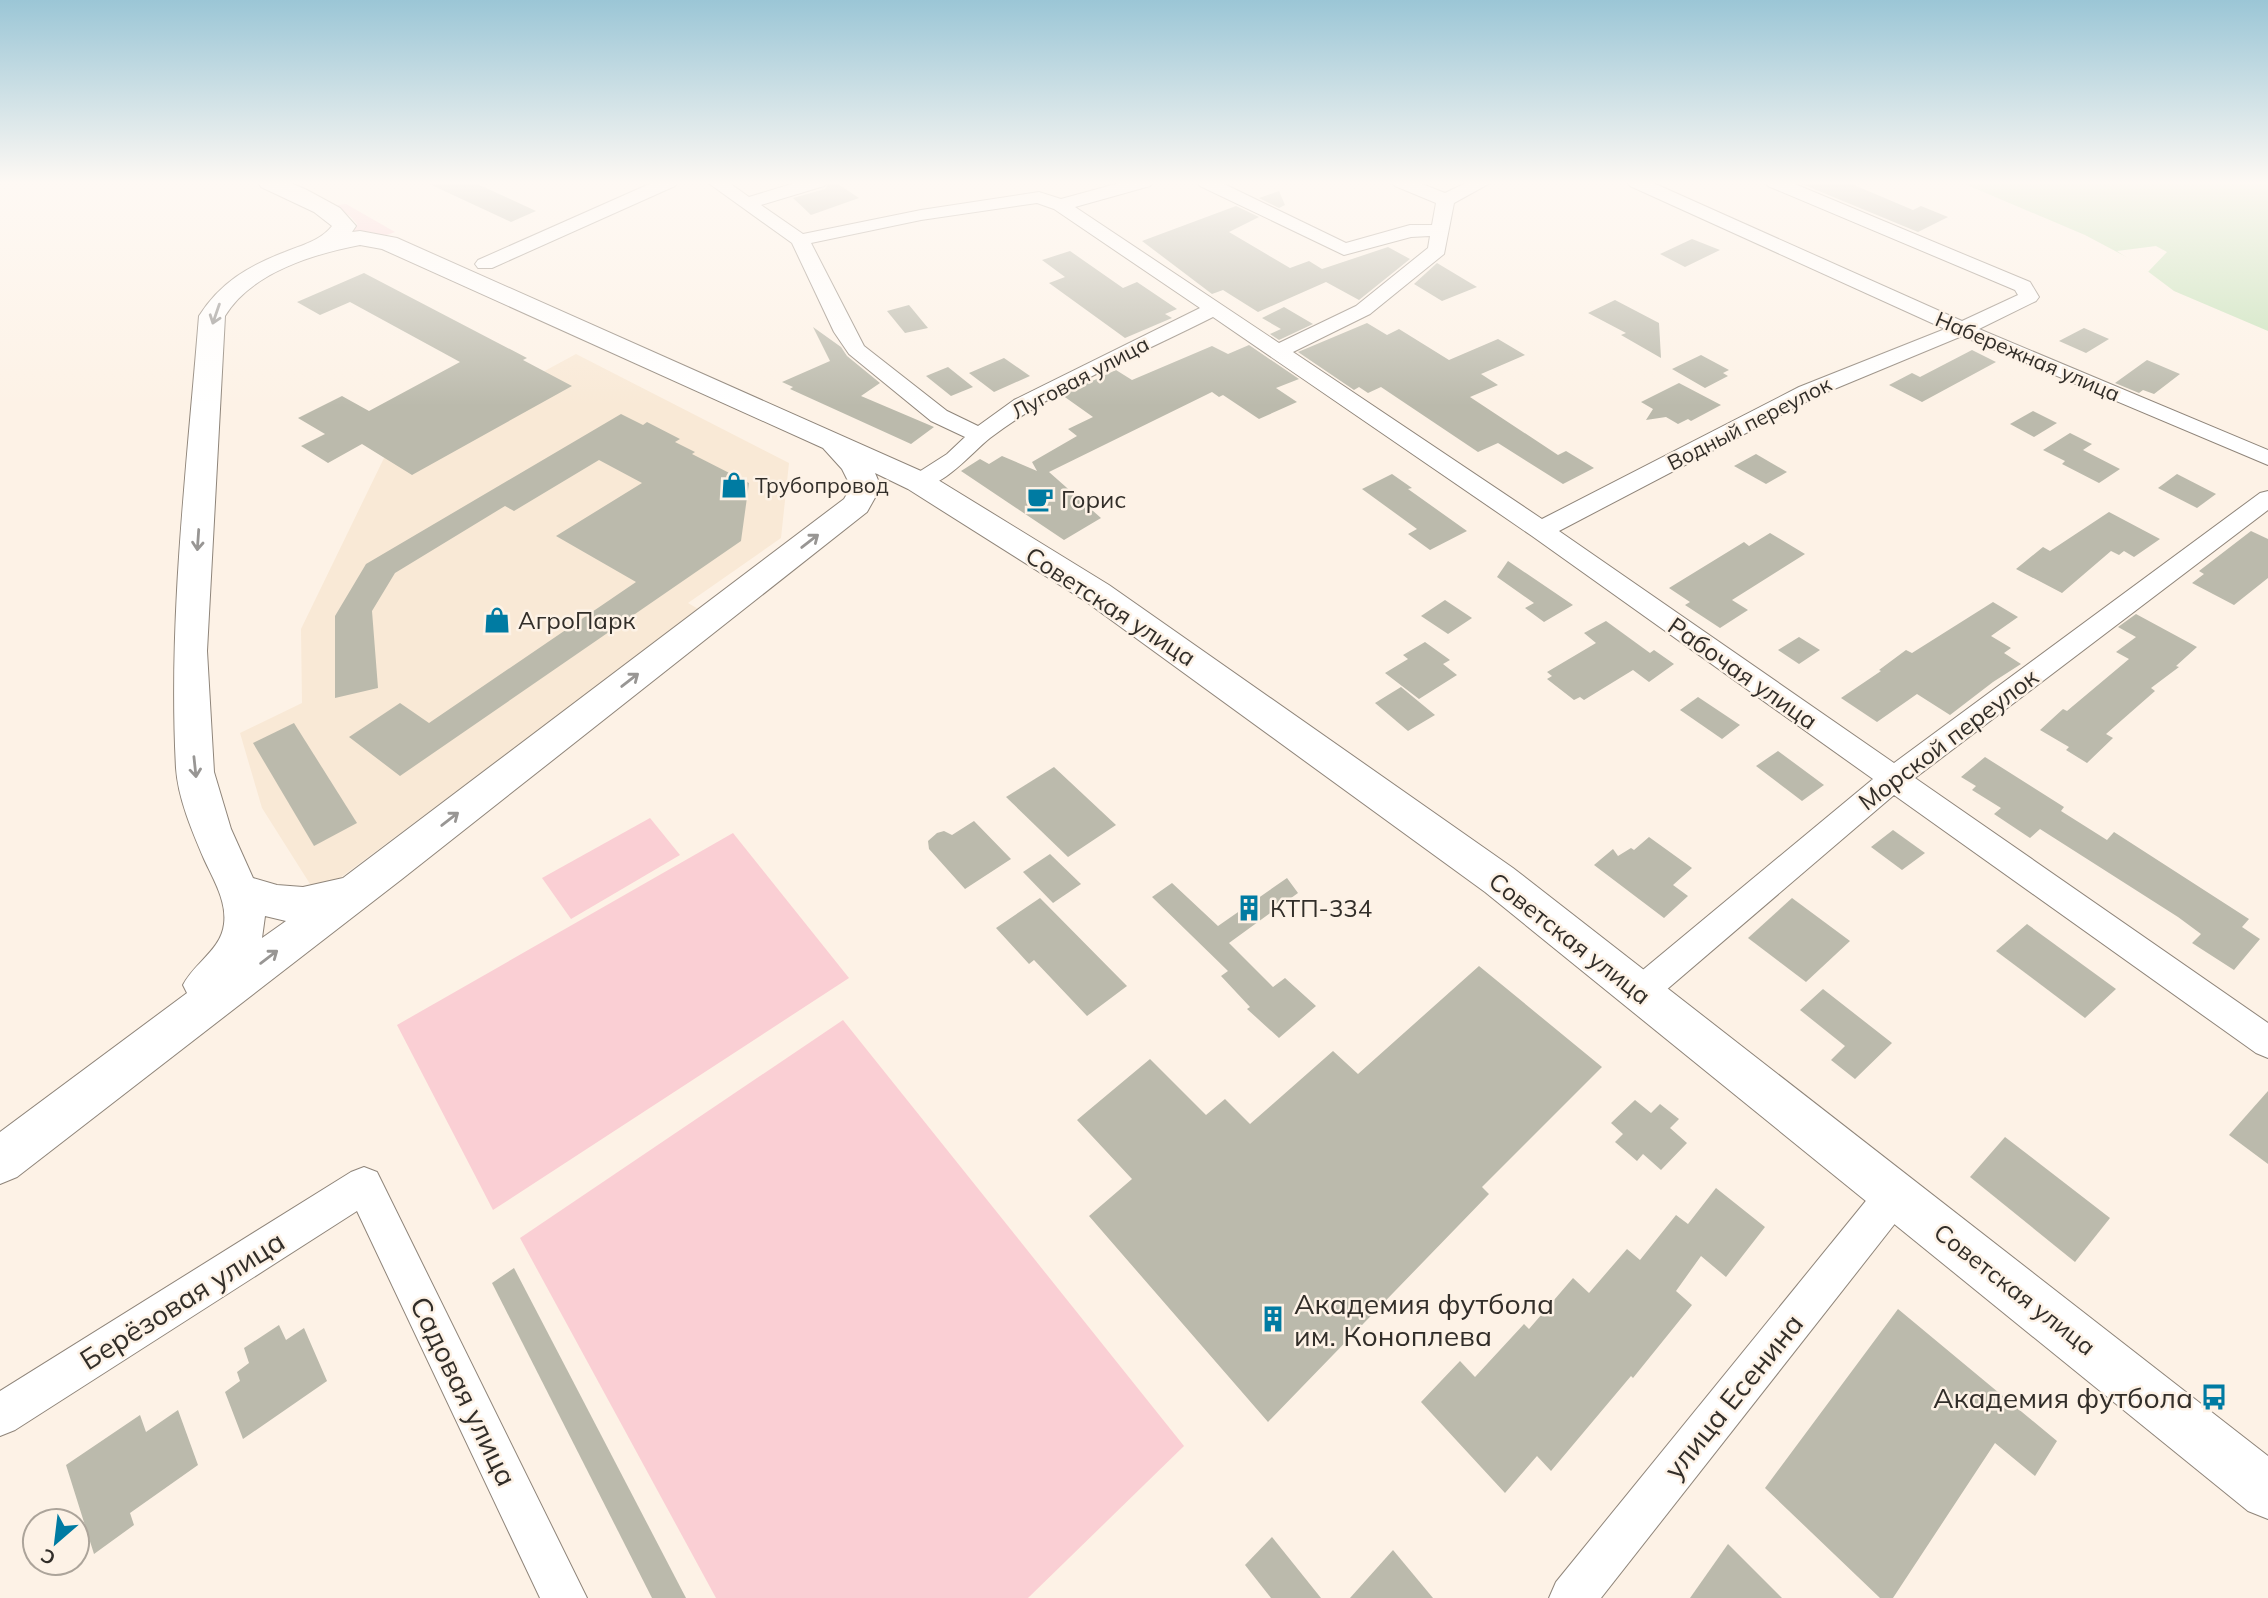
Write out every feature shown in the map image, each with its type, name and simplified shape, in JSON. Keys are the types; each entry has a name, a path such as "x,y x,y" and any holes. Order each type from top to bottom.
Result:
{"main road":[{"path":"0,1159 195,995 225,966 240,943 245,924 239,890 211,829 195,772 190,651 212,316 229,293 280,257"},
{"path":"419,257 535,307"},
{"path":"449,257 535,307"},
{"name":"Советская улица","path":"535,307 919,482 1097,593 1499,880 2268,1490"},
{"path":"833,442 862,474 866,487 856,505"},
{"path":"0,1159 388,867 856,505 874,498 904,494 954,503"},
{"path":"239,890 279,903 313,904 332,899 388,867"}],"street":[{"path":"485,264 502,257"},
{"path":"808,257 844,332 856,350 939,416 980,435"},
{"name":"Рабочая улица","path":"1136,257 1541,530 2268,1042"},
{"path":"1277,352 1363,310 1429,257"},
{"name":"Набережная улица","path":"1801,257 1962,329 2268,458"},
{"name":"Водный переулок","path":"1541,530 1807,392 1962,329 2029,296 2023,286 1953,257"},
{"name":"Луговая улица","path":"919,482 955,459 980,435 1022,405 1214,309"},
{"name":"Морской переулок","path":"1639,993 1893,779 2268,498"},
{"name":"Берёзовая улица","path":"0,1415 364,1185"},
{"name":"Садовая улица","path":"364,1185 564,1598"},
{"name":"улица Есенина","path":"1572,1598 1895,1194"}],"shaded area":[{"path":"2126,257 2268,257 2268,331 2174,291"},
{"name":"АгроПарк","path":"576,354 789,463 781,538 688,603 700,610 317,895 262,808 240,733 302,703 301,629 384,458"},
{"path":"650,818 680,855 571,919 542,878"},
{"path":"733,833 849,978 493,1210 397,1025"},
{"path":"843,1020 1184,1446 1028,1598 716,1598 520,1238"}],"pier":[{"path":"2125,257 2163,257 2148,272"}],"building":[{"path":"1053,257 1078,257 1123,288 1137,282 1177,309 1165,314 1172,318 1125,338 1049,283 1065,277 1042,260"},
{"path":"1163,257 1271,257 1290,268 1309,261 1322,269 1359,257 1406,257 1410,259 1359,300 1326,282 1258,312 1223,290 1212,294"},
{"path":"1665,257 1706,257 1685,267"},
{"path":"1437,263 1477,287 1442,301 1414,284"},
{"path":"364,273 527,358 523,360 572,386 412,475 362,444 328,463 301,446 325,434 298,418 342,396 369,411 460,362 350,302 320,315 297,302"},
{"path":"1615,300 1659,323 1661,358 1621,335 1626,333 1588,313"},
{"path":"909,305 928,328 905,333 887,311"},
{"path":"1284,307 1313,324 1279,340 1270,334 1281,329 1262,318"},
{"path":"1367,323 1387,335 1399,329 1449,360 1498,339 1525,355 1481,374 1498,385 1470,397 1558,455 1566,451 1594,468 1563,484 1498,443 1478,452 1381,387 1368,393 1359,387 1354,390 1298,352"},
{"path":"813,327 841,347 847,356 880,383 861,396 934,427 911,444 790,389 793,387 782,382 830,361"},
{"path":"2084,328 2109,339 2086,353 2059,341"},
{"path":"1249,345 1299,379 1276,388 1297,402 1259,419 1223,395 1219,397 1212,392 1049,472 1101,518 1064,540 961,471 980,459 989,464 1002,456 1037,471 1032,462 1077,436 1068,429 1093,417 1062,395 1116,370 1132,380 1212,346 1228,354"},
{"path":"1972,350 1996,362 1922,402 1889,385 1912,373 1920,377"},
{"path":"1701,355 1729,370 1723,373 1728,376 1705,388 1672,369"},
{"path":"1004,358 1030,376 994,392 969,373"},
{"path":"2147,360 2180,374 2154,394 2143,390 2139,393 2115,383"},
{"path":"948,367 973,387 951,396 926,376"},
{"path":"1679,383 1721,405 1691,421 1688,419 1678,424 1666,417 1646,420 1653,409 1641,402"},
{"path":"2033,411 2057,423 2034,437 2010,424"},
{"path":"621,414 643,425 647,422 680,439 675,442 695,452 692,454 749,483 741,541 400,776 349,737 400,703 429,723 636,582 556,536 642,483 599,460 514,511 505,506 395,573 372,611 378,688 335,698 335,616 366,564"},
{"path":"2070,433 2092,444 2083,450 2120,469 2099,483 2062,464 2065,461 2043,450"},
{"path":"1756,454 1787,472 1766,484 1734,466"},
{"path":"1392,474 1412,488 1408,489 1467,531 1430,550 1408,534 1417,529 1362,489"},
{"path":"2177,474 2216,494 2197,508 2158,488"},
{"path":"2109,512 2160,539 2134,557 2124,551 2119,555 2111,551 2062,593 2016,569 2043,547 2050,551"},
{"path":"2251,531 2268,539 2268,578 2234,605 2192,583 2204,574 2199,571"},
{"path":"1770,533 1805,554 1732,600 1748,610 1720,628 1685,605 1690,602 1669,588 1744,542 1749,546"},
{"path":"1508,561 1573,605 1544,622 1525,608 1534,603 1497,577"},
{"path":"1445,600 1472,618 1448,634 1421,616"},
{"path":"1993,602 2018,617 1991,636 2011,648 2004,653 2021,664 1950,715 1917,694 1877,722 1841,698 1906,650 1912,653"},
{"path":"2136,614 2197,647 2176,666 2179,667 2151,688 2155,691 2106,734 2113,738 2087,763 2066,750 2069,747 2040,730 2129,659 2116,652 2136,637 2118,627"},
{"path":"1606,621 1650,653 1654,650 1674,664 1649,682 1633,670 1584,700 1580,697 1574,700 1547,679 1552,676 1547,672 1596,643 1584,633"},
{"path":"1799,637 1820,650 1799,664 1778,650"},
{"path":"1425,642 1450,660 1443,664 1457,675 1419,699 1385,673 1408,659 1403,655"},
{"path":"1401,687 1435,715 1408,731 1375,703"},
{"path":"1698,697 1740,725 1722,739 1680,710"},
{"path":"294,723 357,823 314,846 253,743"},
{"path":"1778,751 1824,785 1802,801 1756,766"},
{"path":"1985,757 2064,807 2061,811 2107,840 2114,832 2249,919 2242,927 2260,939 2234,970 2192,943 2201,934 2178,917 2040,829 2030,838 1994,814 2001,808 1972,790 1976,786 1961,777"},
{"path":"1054,767 1116,825 1068,857 1006,797"},
{"path":"974,821 1011,859 965,889 929,849 928,841 944,831 952,835"},
{"path":"1893,830 1925,853 1902,870 1871,847"},
{"path":"1649,837 1692,868 1673,885 1688,896 1664,918 1594,865 1613,849 1618,856 1631,848 1634,850"},
{"path":"1050,854 1081,884 1053,903 1023,872"},
{"path":"1287,878 1298,893 1229,943 1273,987 1285,978 1316,1006 1279,1038 1247,1009 1250,1007 1221,976 1228,971 1152,897 1172,883 1218,926"},
{"path":"1040,898 1127,986 1087,1016 1034,960 1029,964 996,928"},
{"path":"1792,898 1850,941 1806,982 1748,938"},
{"path":"2027,924 2116,989 2085,1018 1996,951"},
{"name":"Академия футбола им. Коноплева","path":"1479,966 1602,1067 1482,1187 1489,1194 1268,1422 1089,1216 1132,1179 1077,1120 1150,1059 1206,1115 1225,1099 1250,1124 1333,1051 1358,1074"},
{"path":"1823,989 1892,1043 1855,1079 1831,1060 1845,1046 1800,1010"},
{"path":"2268,1091 2268,1164 2229,1135"},
{"path":"1635,1100 1651,1113 1660,1104 1679,1119 1670,1128 1687,1143 1661,1170 1643,1154 1637,1161 1615,1142 1623,1134 1611,1123"},
{"path":"2005,1137 2110,1218 2075,1262 1970,1177"},
{"path":"1716,1188 1765,1227 1726,1277 1701,1256 1676,1291 1692,1305 1633,1378 1631,1376 1551,1471 1537,1456 1505,1493 1421,1402 1460,1361 1475,1377 1524,1324 1529,1329 1573,1278 1589,1293 1627,1249 1640,1260 1676,1215 1688,1224"},
{"path":"514,1268 686,1598 652,1598 492,1283"},
{"path":"1898,1309 2057,1441 2035,1476 1995,1443 1893,1598 1880,1598 1765,1488"},
{"path":"279,1325 286,1340 304,1328 327,1381 243,1439 225,1392 240,1381 237,1372 249,1363 244,1348"},
{"path":"178,1410 198,1465 130,1513 134,1525 94,1554 91,1544 91,1507 79,1507 66,1465 140,1415 146,1432"},
{"path":"1272,1537 1321,1598 1271,1598 1245,1565"},
{"path":"1728,1544 1782,1598 1690,1598"},
{"path":"1393,1550 1433,1598 1350,1598"}],"place":[{"name":"Трубопровод","path":"734,485"},
{"name":"Горис","path":"1040,499"},
{"name":"АгроПарк","path":"497,620"},
{"name":"КТП-334","path":"1249,908"},
{"name":"Академия футбола им. Коноплева","path":"1273,1319"},
{"name":"Академия футбола","path":"2214,1397"}]}
